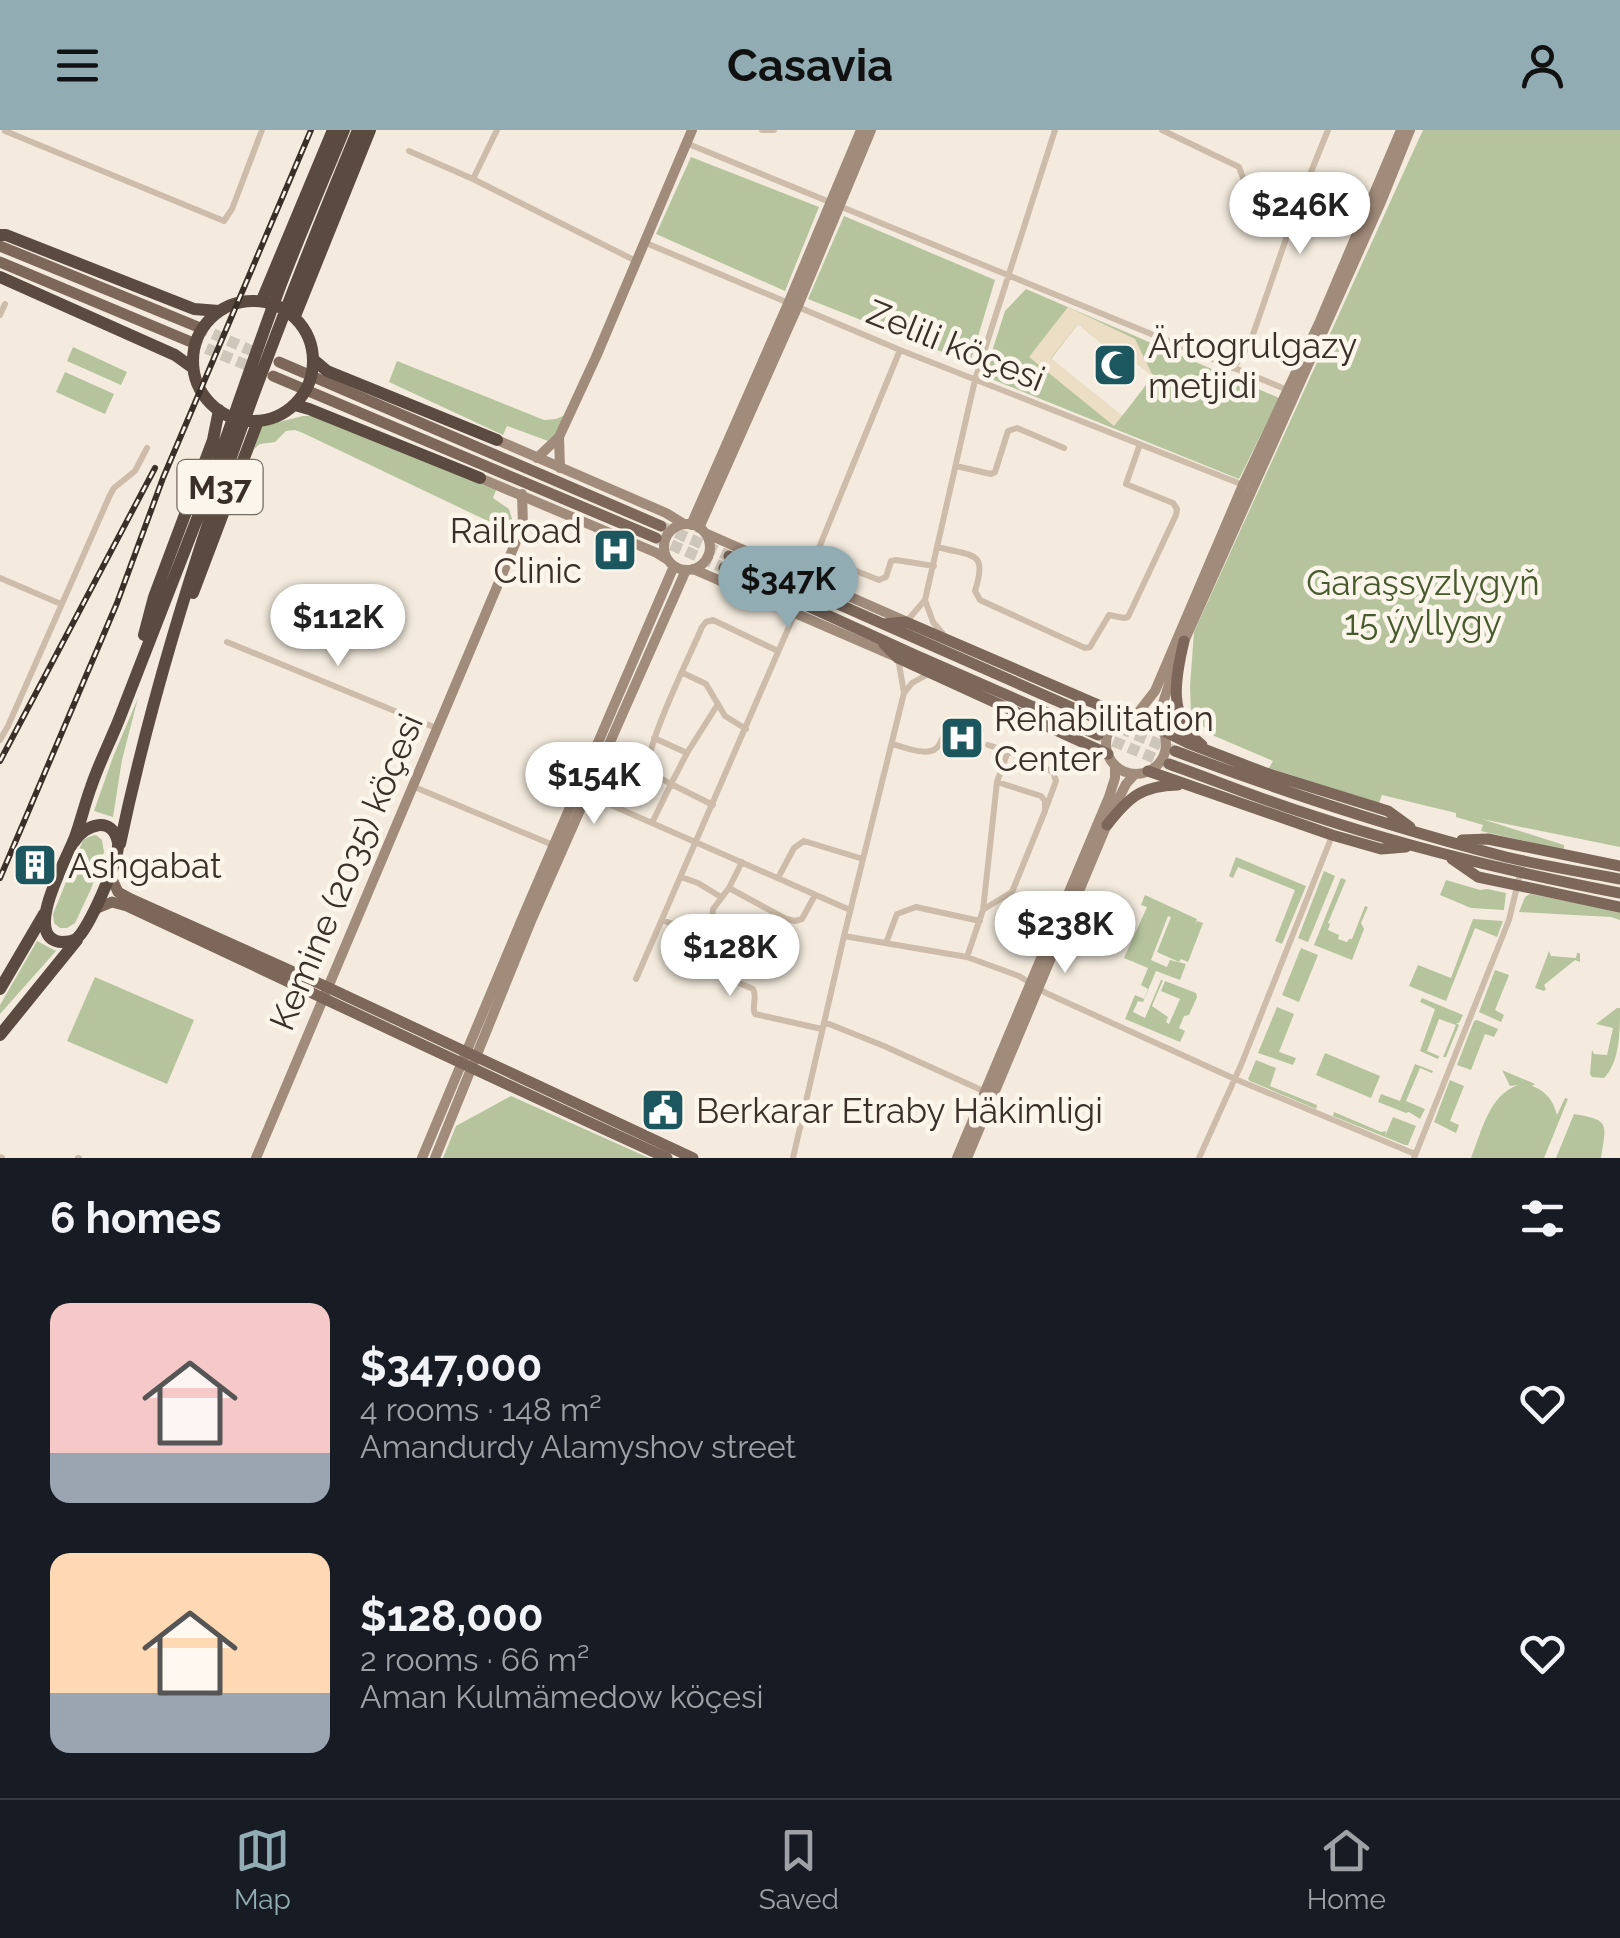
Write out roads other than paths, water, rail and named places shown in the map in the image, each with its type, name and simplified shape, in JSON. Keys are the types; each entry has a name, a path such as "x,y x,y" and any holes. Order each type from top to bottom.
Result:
{"highway":[{"path":"262,300 333,130"},
{"name":"M37","path":"0,989 45,912 74,842 91,785 196,520 282,281 344,130"},
{"name":"M37","path":"0,1035 79,937 110,875 189,579 278,325 358,130"},
{"path":"295,316 370,130"},
{"path":"1,237 194,309 218,311"},
{"path":"0,277 175,354 194,368"},
{"path":"262,300 295,316 305,329 314,360 312,378 295,405 282,414 244,421 218,410 199,388 194,368 196,342 218,311 234,303 262,300"},
{"path":"314,360 328,370 496,440"},
{"path":"295,405 480,478"},
{"path":"120,717 154,597 214,440 218,410"},
{"path":"162,670 258,421"},
{"path":"74,842 88,827 102,825 116,837 117,856"},
{"path":"45,912 44,925 49,937 57,942 79,937"}],"main road":[{"path":"1,237 198,327"},
{"path":"0,262 191,342"},
{"path":"273,376 503,474 658,532 506,458 278,362"},
{"path":"496,440 506,458"},
{"path":"506,458 523,452"},
{"path":"480,478 503,474"},
{"path":"503,474 518,493"},
{"path":"1098,734 878,637 726,562 882,624 1105,722"},
{"path":"882,624 906,622 1130,715"},
{"path":"878,637 898,658 1112,760"},
{"path":"1184,641 1175,688 1176,704 1188,732 1214,752"},
{"path":"968,650 979,668"},
{"path":"930,673 968,678"},
{"path":"1159,726 1264,772 1388,811 1446,848 1518,880 1620,907"},
{"path":"1175,751 1274,788 1418,832"},
{"path":"1169,764 1286,807 1413,846"},
{"path":"1142,772 1381,850 1413,846 1446,848 1620,879"},
{"path":"1107,825 1127,800 1142,791 1167,786 1195,787"},
{"path":"1446,848 1488,839 1620,866"},
{"path":"110,875 118,892 131,900 667,1158"},
{"path":"1518,880 1620,894"},
{"path":"95,910 112,902 127,906 325,992"},
{"path":"469,1060 693,1158"}],"street":[{"path":"0,142 6,131 224,222 262,130"},
{"path":"472,179 497,130"},
{"path":"537,458 559,437 692,130"},
{"path":"762,130 774,130"},
{"path":"835,204 861,130"},
{"path":"695,527 871,130"},
{"path":"496,440 906,622 925,600 975,380 1055,130"},
{"path":"1162,130 1239,166 1246,186 1298,204"},
{"path":"1233,368 1249,346 1328,130"},
{"path":"1292,392 1401,130"},
{"path":"957,1158 989,1093 1110,797 1115,778 1106,741 1108,732 1116,721 1130,715 1155,691 1410,130"},
{"path":"686,143 1292,392"},
{"path":"409,152 636,261"},
{"name":"Zelili köçesi","path":"645,242 900,350 1247,487"},
{"path":"0,314 5,304"},
{"path":"807,577 900,350"},
{"path":"956,466 995,472 1008,432 1016,428 1064,448"},
{"path":"559,437 560,468"},
{"path":"938,547 976,557 982,571 975,591 980,600 1085,648 1090,646 1109,615 1128,617 1176,515 1173,503 1126,484 1140,444"},
{"path":"0,740 110,494 135,471 147,448"},
{"path":"480,478 898,658 904,693 793,1158"},
{"path":"1159,726 1164,694 1247,487"},
{"name":"Kemine (2035) köçesi","path":"256,1158 523,525 518,493"},
{"path":"523,525 538,510 552,507"},
{"path":"666,513 687,515 704,508"},
{"path":"704,508 714,530 727,541"},
{"path":"680,566 700,566 708,554 709,547 695,527"},
{"path":"680,566 664,546 666,538 670,532 695,527"},
{"path":"657,553 671,588"},
{"path":"816,555 879,580 886,577 891,561 934,566"},
{"path":"558,847 586,794 680,566"},
{"path":"422,1158 531,922 558,847 671,588 687,576 708,574"},
{"path":"0,578 60,604"},
{"path":"925,600 940,632 968,650"},
{"path":"636,979 796,613"},
{"path":"713,805 648,770 654,738 706,622 712,620 778,651"},
{"path":"226,642 436,728"},
{"path":"683,673 706,684 724,716 746,729"},
{"path":"904,693 912,683 930,673"},
{"path":"652,823 670,784 718,704"},
{"path":"1034,985 1120,793 1142,772 1159,763 1165,751 1166,742 1159,726 1146,716 1130,715"},
{"path":"892,744 928,752 938,748 950,721 981,730"},
{"path":"654,738 688,753"},
{"path":"983,910 1015,887 1056,781 1053,772 988,745"},
{"path":"967,957 983,910 997,782 1008,751"},
{"path":"1112,760 1126,772 1142,772"},
{"path":"997,782 1041,796 1045,810"},
{"path":"411,786 558,847"},
{"path":"586,794 850,910"},
{"path":"1199,1158 1235,1079 1332,835"},
{"path":"778,878 794,848 804,841 863,859"},
{"path":"742,862 712,915 704,968 753,989 756,1014 823,1026 884,1046 989,1093"},
{"path":"681,877 721,897"},
{"path":"844,936 967,957 1018,976 1235,1079 1414,1156 1508,920 1518,880"},
{"path":"729,888 794,921 802,919 815,895"},
{"path":"886,943 897,914 910,908 980,922"},
{"path":"662,920 710,940"},
{"path":"435,1158 469,1060"},
{"path":"967,1158 989,1093"}],"tunnel":[{"path":"198,327 261,355"},
{"path":"191,342 256,369"},
{"path":"661,526 729,556"},
{"path":"656,538 724,568"},
{"path":"1105,722 1175,751"},
{"path":"1098,735 1169,764"}],"railway":[{"path":"0,878 117,603 163,478 311,130"},
{"path":"0,761 155,468"}],"place":[{"name":"Ärtogrulgazy metjidi","path":"1115,365"},
{"name":"Railroad Clinic","path":"615,550"},
{"name":"Rehabilitation Center","path":"962,738"},
{"name":"Ashgabat","path":"35,865"},
{"name":"Berkarar Etraby Häkimligi","path":"663,1110"}],"park label":[{"name":"Garaşsyzlygyň 15 ýyllygy","path":"1423,602"}]}
